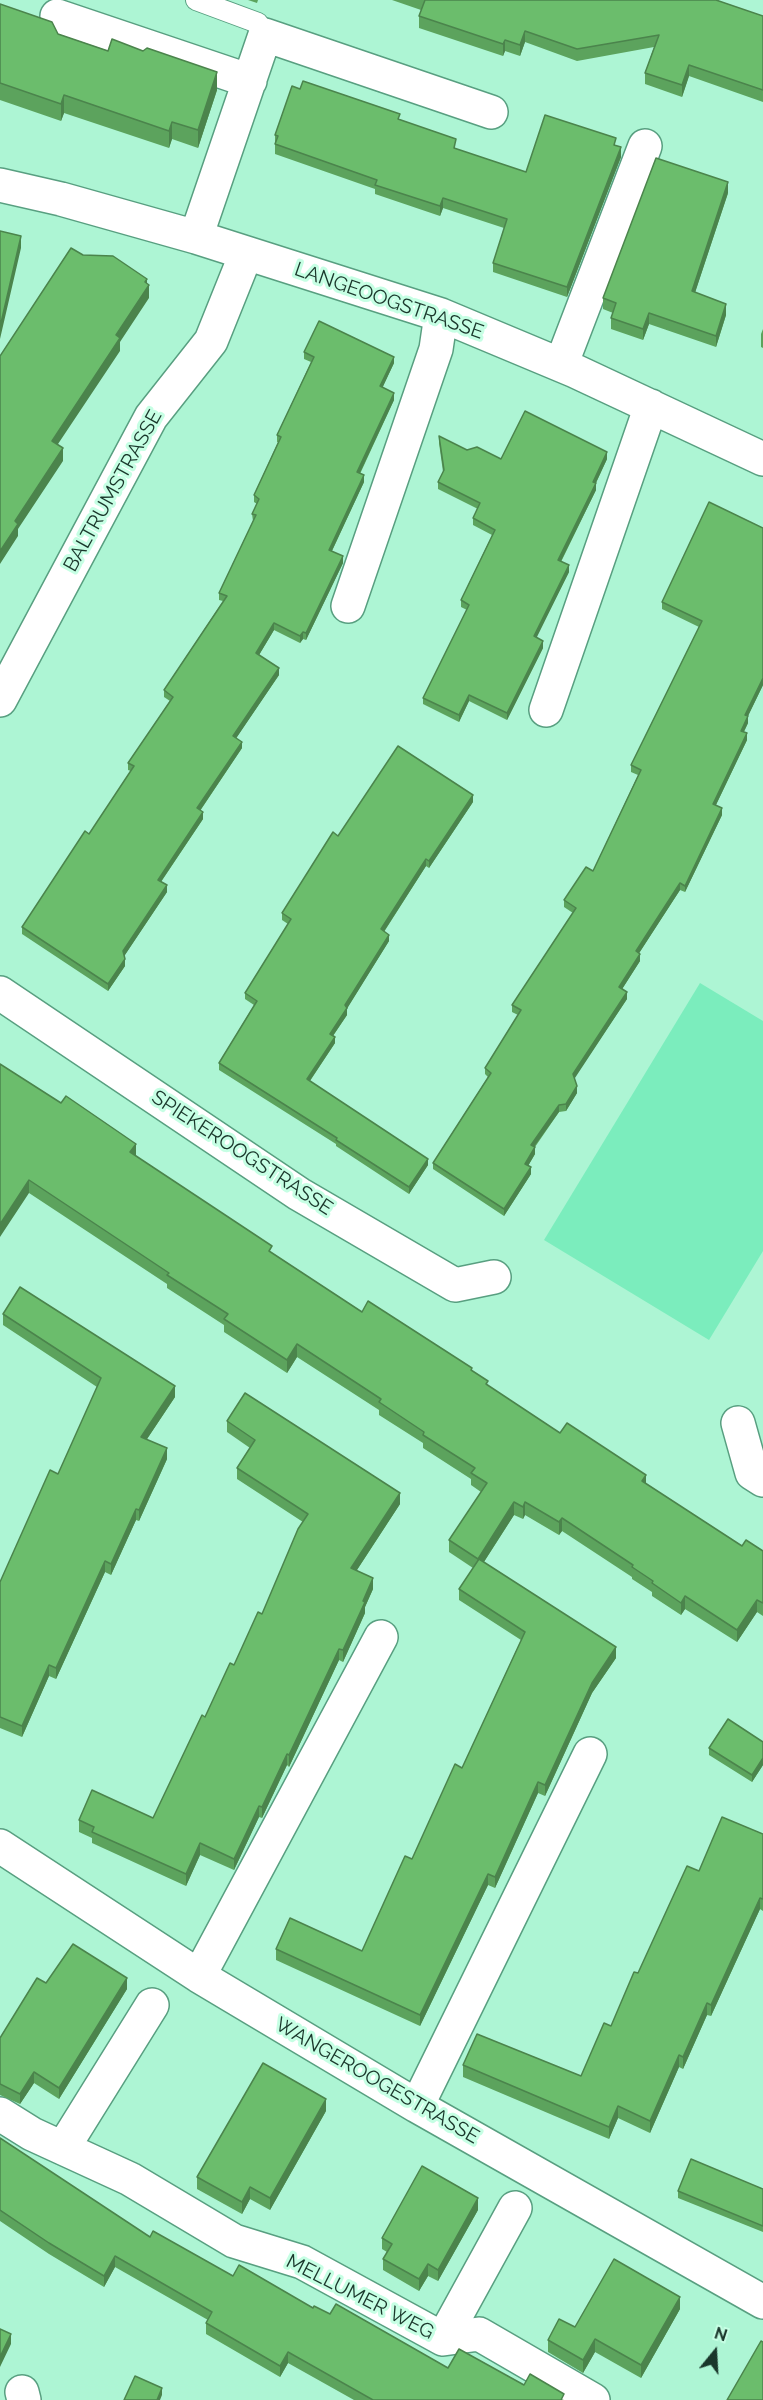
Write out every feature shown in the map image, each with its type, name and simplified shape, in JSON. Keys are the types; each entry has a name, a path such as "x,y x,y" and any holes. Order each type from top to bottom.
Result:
{"street":[{"path":"57,16 250,81"},
{"path":"196,237 266,35 491,112"},
{"path":"561,365 645,146"},
{"name":"LANGEOOGSTRASSE","path":"0,185 61,199 196,237 441,315 561,365 763,459"},
{"name":"BALTRUMSTRASSE","path":"0,700 152,417 211,341 246,254"},
{"path":"348,606 436,349 441,315"},
{"path":"546,710 651,406"},
{"name":"SPIEKEROOGSTRASSE","path":"0,993 299,1194 455,1285 494,1277"},
{"path":"738,1423 752,1473 763,1479"},
{"path":"200,1976 381,1637"},
{"path":"417,2106 590,1754"},
{"name":"WANGEROOGESTRASSE","path":"0,1846 200,1976 417,2106 763,2302"},
{"path":"63,2148 152,2005"},
{"name":"MELLUMER WEG","path":"0,2114 32,2134 130,2179 234,2241 302,2262 443,2339 479,2334 593,2400"},
{"path":"443,2339 515,2208"}],"lane":[{"path":"196,0 258,23 266,35"}],"green space":[{"path":"700,983 763,1021 763,1251 709,1340 544,1240"}],"building":[{"path":"425,0 716,0 763,16 763,90 689,65 682,85 645,73 659,35 577,49 525,31 520,45 505,40 503,44 419,16"},
{"path":"0,4 52,22 58,34 108,51 112,39 143,51 147,48 217,72 198,130 172,122 169,131 64,95 61,104 0,83"},
{"path":"303,81 400,114 398,119 456,139 454,148 526,172 545,115 616,138 614,145 621,147 567,287 493,263 507,219 443,198 440,206 375,185 377,180 275,144 278,136 275,135 292,86 300,89"},
{"path":"656,158 728,182 692,291 726,304 716,336 649,313 643,329 611,318 616,303 603,298"},
{"path":"0,231 21,236 0,327"},
{"path":"71,248 83,255 113,256 147,279 145,282 149,285 116,335 120,338 52,441 63,448 15,521 18,524 0,551 0,356"},
{"path":"319,321 394,357 380,386 394,393 357,472 364,475 329,550 343,556 306,633 303,632 300,636 274,623 256,653 279,668 233,736 242,742 197,808 203,812 158,880 167,885 123,951 125,959 108,984 22,927 85,831 89,834 134,766 128,763 173,697 164,690 227,596 219,593 256,515 252,514 259,499 254,495 281,437 277,435 314,357 304,352"},
{"path":"525,411 607,452 593,482 596,483 558,560 569,565 534,636 543,641 507,713 469,695 459,715 423,698 469,605 461,600 495,530 473,518 480,503 438,482 444,470 439,436 467,450 477,447 501,459"},
{"path":"709,502 763,528 763,678 745,715 748,716 741,731 747,733 713,804 722,808 685,886 680,883 636,951 640,954 619,987 627,992 573,1074 577,1086 566,1104 559,1105 531,1145 535,1147 525,1164 531,1167 504,1209 433,1163 491,1073 485,1068 521,1010 512,1005 576,908 564,900 586,867 593,871 641,770 631,765 702,621 662,602"},
{"path":"398,746 473,795 429,861 426,859 381,929 389,935 345,1005 347,1008 330,1034 335,1037 307,1079 428,1159 409,1187 219,1063 257,1001 245,993 291,919 282,913 333,832 338,836"},
{"path":"0,1064 61,1103 66,1096 136,1144 130,1152 272,1246 269,1251 362,1312 368,1301 472,1368 471,1370 488,1381 486,1384 560,1433 567,1423 646,1475 642,1481 742,1546 746,1540 763,1551 763,1603 757,1600 737,1630 685,1596 681,1603 652,1583 653,1581 632,1567 633,1565 562,1518 559,1522 525,1502 523,1507 514,1502 478,1559 449,1540 487,1483 471,1473 475,1468 423,1435 424,1432 379,1402 381,1399 297,1344 287,1360 224,1319 228,1314 29,1180 0,1224"},
{"path":"20,1287 175,1386 141,1437 167,1448 111,1564 105,1561 56,1668 49,1665 22,1726 0,1717 0,1582 50,1470 58,1474 101,1378 3,1314"},
{"path":"245,1393 400,1493 351,1568 373,1578 363,1601 365,1602 343,1650 339,1649 289,1755 287,1754 262,1807 259,1806 234,1859 200,1843 186,1874 92,1832 94,1827 79,1820 92,1790 153,1818 202,1715 205,1717 230,1663 234,1665 258,1612 262,1614 298,1529 308,1514 237,1468 255,1440 227,1421"},
{"path":"479,1559 616,1647 592,1683 545,1785 538,1782 495,1877 488,1874 420,2015 276,1949 290,1918 362,1951 405,1856 412,1859 455,1764 462,1768 525,1632 459,1589"},
{"path":"728,1719 763,1742 763,1758 752,1775 709,1748"},
{"path":"722,1817 763,1834 763,1899 760,1898 711,2005 707,2003 683,2057 679,2055 650,2121 618,2106 609,2127 463,2065 477,2034 581,2076 604,2023 611,2026 634,1972 638,1973 687,1866 699,1871"},
{"path":"73,1944 127,1978 59,2088 34,2072 20,2094 0,2084 0,2038 37,1978 46,1983"},
{"path":"263,2063 326,2099 270,2198 250,2187 242,2202 197,2177"},
{"path":"0,2138 150,2237 153,2231 233,2276 239,2265 313,2308 314,2306 330,2314 336,2304 448,2368 459,2349 524,2385 530,2374 564,2394 561,2400 373,2400 288,2352 280,2366 206,2323 212,2312 115,2256 104,2276 0,2210"},
{"path":"691,2159 763,2189 763,2226 678,2191"},
{"path":"422,2166 478,2198 438,2270 428,2264 419,2279 383,2259 392,2244 382,2238"},
{"path":"614,2259 680,2297 641,2365 595,2339 583,2360 548,2340 559,2319 575,2327"},
{"path":"0,2329 11,2334 0,2357"},
{"path":"761,2341 763,2342 763,2400 727,2400"},
{"path":"135,2376 162,2388 157,2400 124,2400"}]}
